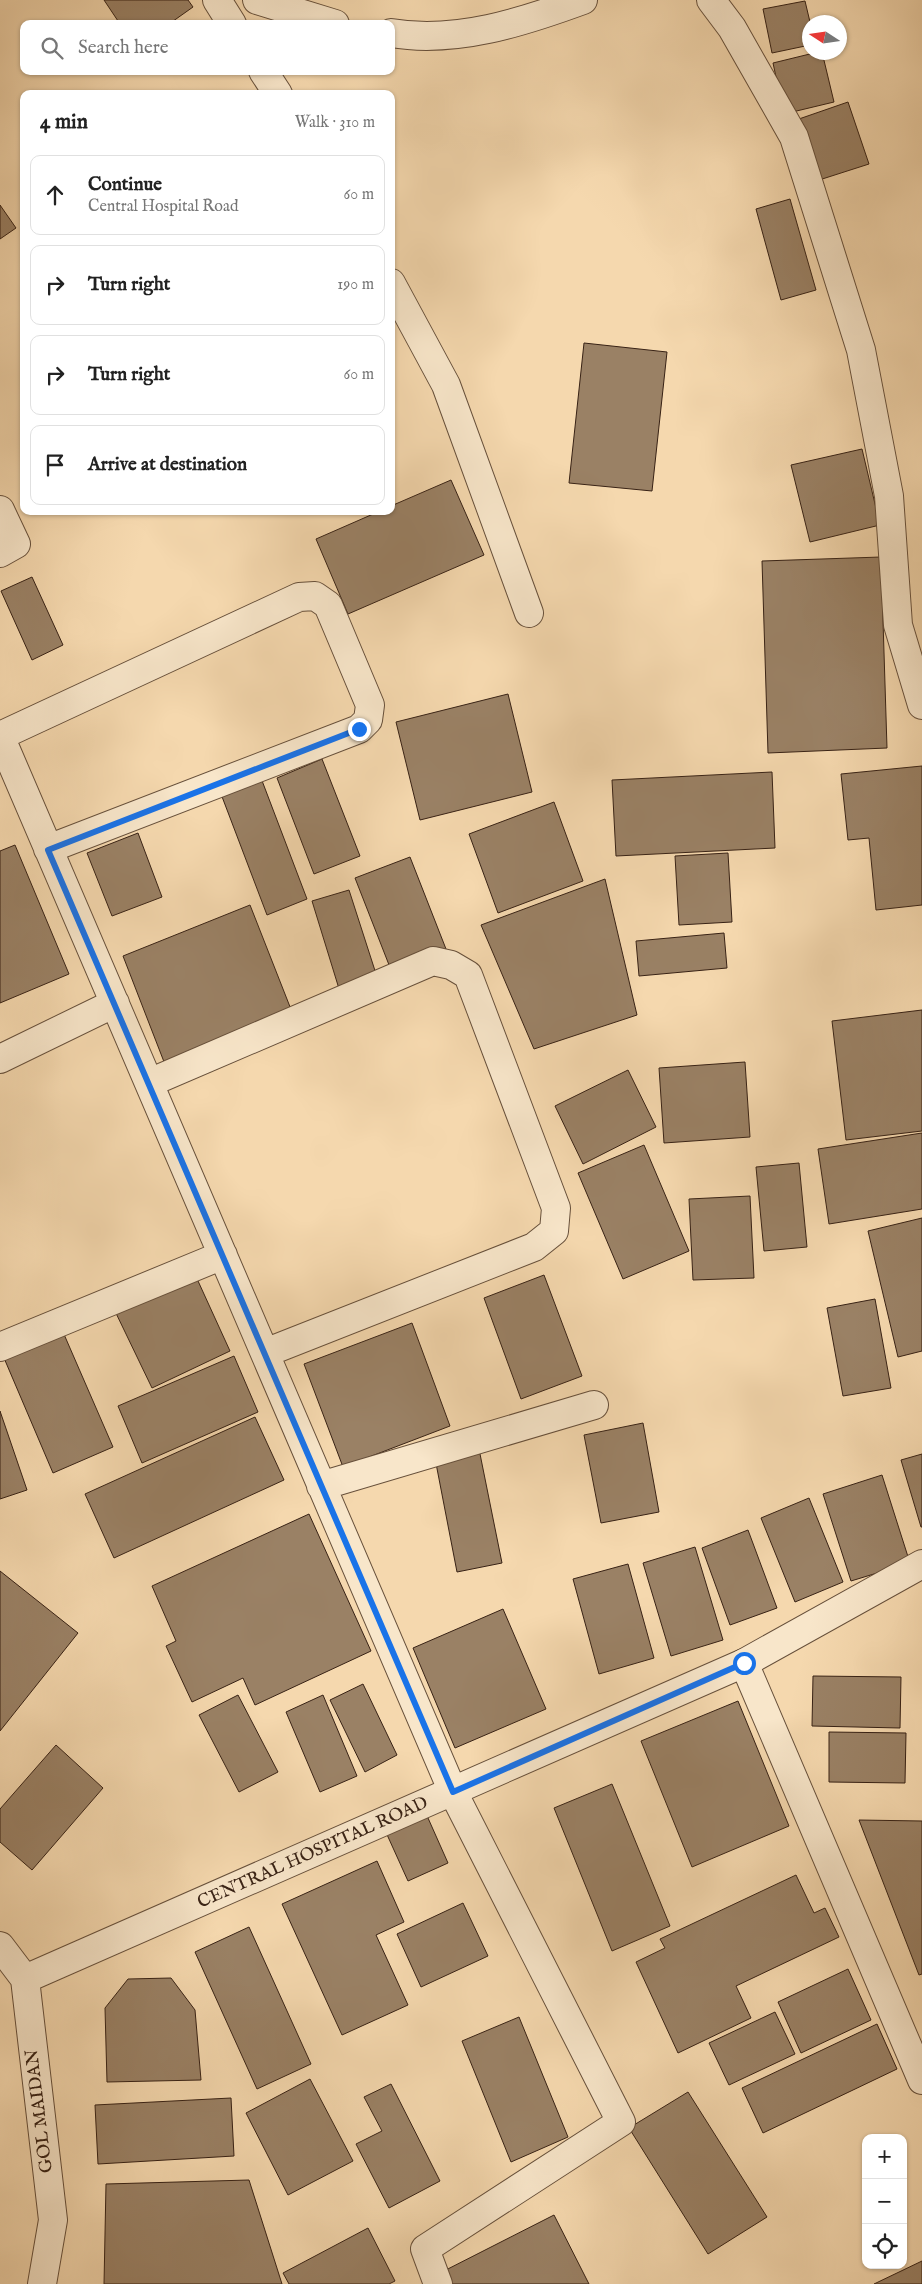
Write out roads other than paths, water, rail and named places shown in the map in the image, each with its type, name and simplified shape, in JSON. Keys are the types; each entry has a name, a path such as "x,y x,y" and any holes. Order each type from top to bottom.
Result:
{"street":[{"path":"217,0 230,20"},
{"path":"256,0 322,20"},
{"path":"395,34 416,37 456,34 528,20 583,0"},
{"path":"711,0 732,28 794,137 861,350 890,496 898,625 922,705"},
{"path":"266,75 275,90"},
{"path":"395,290 446,386 530,613"},
{"path":"0,510 16,544 0,553"},
{"path":"48,850 359,729 368,720 370,705 328,605 315,596 298,597 0,736 48,850 114,1004 453,1792 621,2122 425,2248 438,2284"},
{"path":"149,1083 433,961 451,964 468,974 556,1208 554,1231 534,1247 265,1353"},
{"path":"0,1059 114,1004"},
{"path":"0,1347 223,1255"},
{"path":"322,1486 594,1405"},
{"name":"CENTRAL HOSPITAL ROAD","path":"25,1979 744,1663 922,1564"},
{"path":"744,1663 922,2080"},
{"path":"0,1946 25,1979"},
{"name":"GOL MAIDAN","path":"25,1979 53,2220 42,2284"}]}
